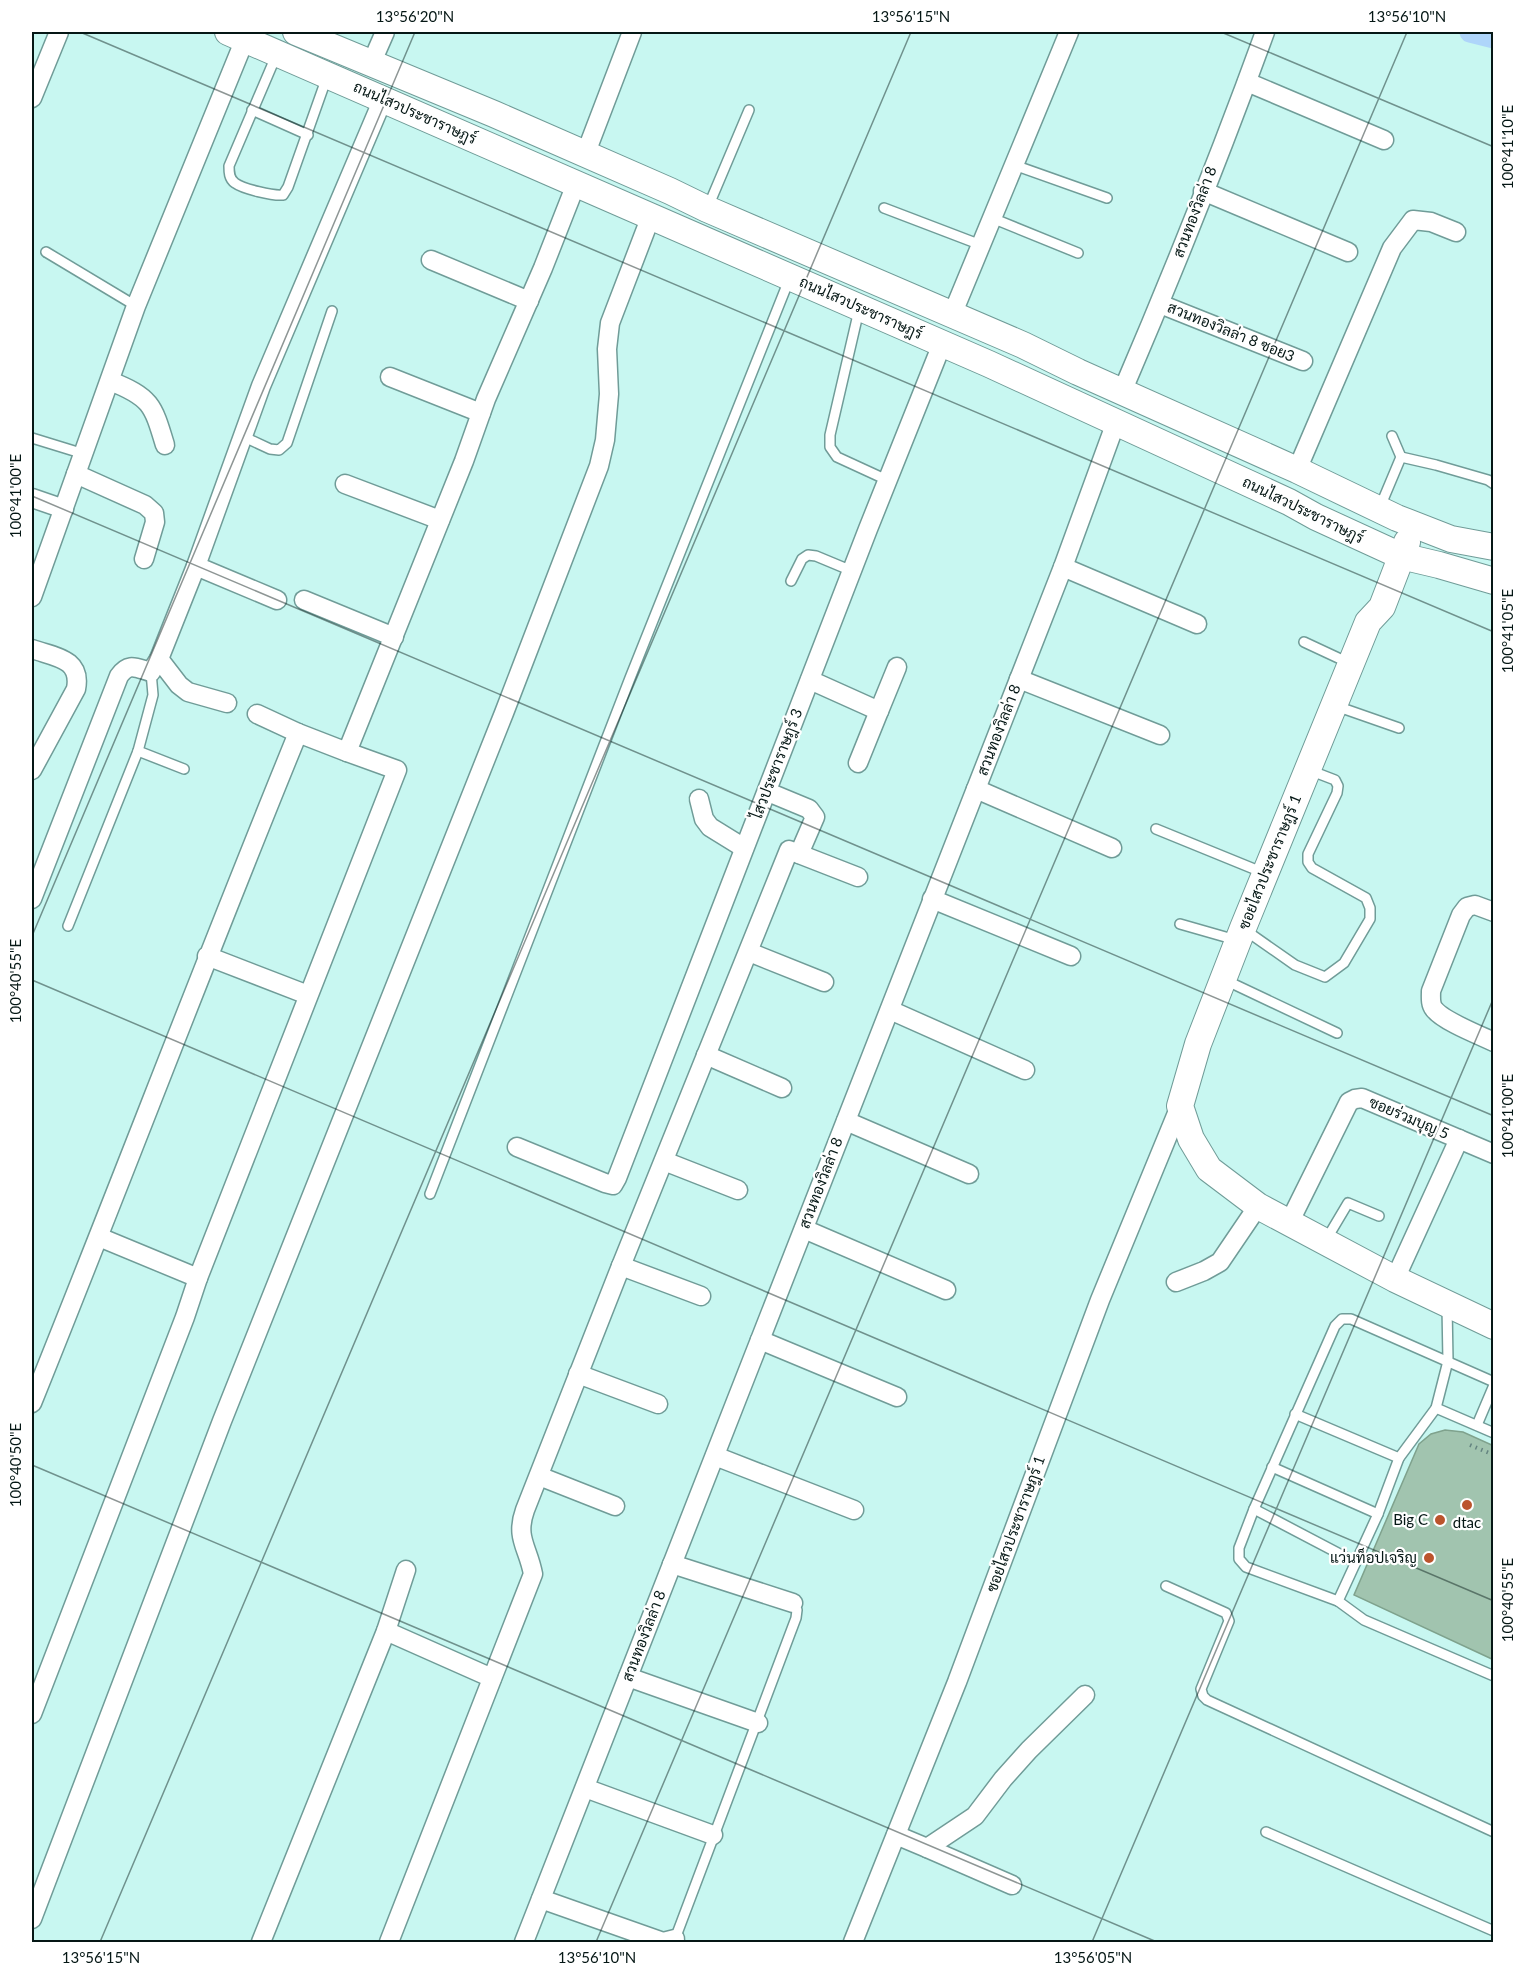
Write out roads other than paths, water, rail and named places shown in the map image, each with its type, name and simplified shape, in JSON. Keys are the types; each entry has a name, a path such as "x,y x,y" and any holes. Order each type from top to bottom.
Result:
{"main road":[{"name":"ถนนไสวประชาราษฎร์","path":"296,32 494,114 707,209 1023,345 1397,518 1451,539 1494,547"},
{"name":"ถนนไสวประชาราษฎร์","path":"236,35 942,344 1289,502 1393,553 1494,581"},
{"path":"1316,517 1330,486"},
{"name":"ซอยไสวประชาราษฎร์ 1","path":"1180,1106 1198,1044 1240,934 1368,622 1368,602 1393,553 1397,518"},
{"path":"1180,1106 1191,1139 1209,1169 1258,1206 1395,1280 1494,1326"}],"street":[{"path":"32,98 59,32"},
{"path":"371,64 385,32"},
{"path":"585,155 632,32"},
{"path":"952,315 1069,32"},
{"name":"สวนทองวิลล่า 8","path":"1122,392 1160,303 1265,32"},
{"path":"32,597 236,35"},
{"path":"1246,82 1384,140"},
{"path":"155,665 196,566 261,386 383,99"},
{"path":"347,752 481,412 576,184"},
{"path":"1203,191 1348,252"},
{"path":"32,1919 222,1421 500,724 599,466 605,440 609,394 607,349 610,323 651,216"},
{"path":"1297,470 1348,346 1392,248 1413,220 1431,222 1456,232"},
{"path":"430,260 529,301"},
{"name":"สวนทองวิลล่า 8 ซอย3","path":"1160,303 1303,361"},
{"name":"ไสวประชาราษฎร์ 3","path":"516,1147 605,1184 613,1185 617,1178 887,480 942,344"},
{"path":"390,377 481,412"},
{"path":"110,381 146,399 155,412 165,446"},
{"name":"สวนทองวิลล่า 8","path":"524,1942 1063,567 1116,422"},
{"path":"76,474 145,505 154,513 155,522 144,559"},
{"path":"345,484 440,520"},
{"path":"32,498 64,509"},
{"path":"196,566 277,600"},
{"path":"1063,567 1197,624"},
{"path":"304,600 394,637"},
{"path":"32,649 66,661 75,668 78,679 76,689 32,770"},
{"path":"32,899 119,676 124,669 155,665 188,692 227,703"},
{"path":"858,764 897,667"},
{"path":"1019,679 1160,735"},
{"path":"810,680 879,711"},
{"path":"32,1714 198,1278 397,770 298,733 257,714"},
{"path":"32,1403 99,1237 207,956 298,733"},
{"path":"976,789 1112,848"},
{"path":"768,792 809,809 815,817 799,854"},
{"path":"699,800 704,819 710,827 744,848"},
{"path":"389,1942 532,1574 530,1560 521,1540 520,1523 789,850 858,878"},
{"path":"932,899 1071,956"},
{"path":"1494,912 1476,905 1467,908 1461,915 1431,991 1430,1002 1434,1011 1458,1026 1494,1042"},
{"path":"749,952 824,982"},
{"path":"207,956 308,995"},
{"path":"890,1010 1025,1070"},
{"path":"706,1055 782,1088"},
{"name":"ซอยร่วมบุญ 5","path":"1289,1223 1349,1102 1355,1099 1362,1098 1494,1154"},
{"name":"ซอยไสวประชาราษฎร์ 1","path":"853,1942 957,1682 1100,1300 1180,1106"},
{"path":"846,1121 969,1174"},
{"path":"1395,1280 1459,1139"},
{"path":"664,1161 738,1190"},
{"path":"1176,1282 1220,1262 1258,1206"},
{"path":"804,1228 946,1290"},
{"path":"99,1237 198,1278"},
{"path":"621,1266 701,1296"},
{"path":"760,1340 897,1397"},
{"path":"578,1374 658,1404"},
{"path":"715,1456 854,1510"},
{"path":"539,1476 615,1506"},
{"path":"672,1564 793,1603"},
{"path":"261,1942 386,1631 406,1570"},
{"path":"386,1631 492,1678"},
{"path":"628,1677 758,1723"},
{"path":"927,1848 975,1816 1029,1750 1085,1695"},
{"path":"585,1788 713,1835"},
{"path":"896,1835 1012,1886"},
{"path":"541,1899 663,1942 675,1939"}],"lane":[{"path":"277,53 229,166 229,177 234,183 274,196 283,195 308,135 328,75"},
{"path":"252,110 308,135"},
{"path":"707,209 749,110"},
{"path":"1014,165 1107,198"},
{"path":"884,208 981,244"},
{"path":"992,218 1078,253"},
{"path":"46,252 136,306"},
{"path":"429,1194 630,678 790,277"},
{"path":"860,308 830,435 830,447 837,457 887,480"},
{"path":"242,436 279,450 287,443 332,311"},
{"path":"1392,436 1401,457 1397,518"},
{"path":"32,438 84,454"},
{"path":"1401,457 1488,480 1494,484"},
{"path":"792,582 802,559 807,555 816,556 852,571"},
{"path":"1304,642 1352,664"},
{"path":"68,926 138,751 153,695 155,665"},
{"path":"1334,705 1399,728"},
{"path":"138,751 183,769"},
{"path":"1180,924 1240,934 1295,965 1324,977 1344,963 1370,919 1370,908 1366,898 1312,868 1308,862 1308,854 1337,793 1338,786 1335,780 1308,769"},
{"path":"1156,829 1264,873"},
{"path":"1223,979 1337,1033"},
{"path":"1325,1242 1348,1203 1379,1216"},
{"path":"1338,1601 1378,1514 1399,1458 1436,1408 1448,1362 1447,1304"},
{"path":"1477,1425 1494,1383 1351,1319 1342,1319 1335,1326 1272,1467 1239,1548 1239,1559 1246,1567 1338,1601 1364,1620 1494,1676"},
{"path":"1436,1408 1494,1432"},
{"path":"1295,1414 1399,1458"},
{"path":"1272,1467 1378,1514"},
{"path":"1254,1509 1355,1562"},
{"path":"1166,1586 1226,1613 1228,1617 1229,1621 1202,1689 1203,1696 1207,1700 1494,1832"},
{"path":"675,1939 796,1618 797,1610 793,1603"},
{"path":"1266,1832 1494,1930"}],"waterway":[{"path":"1470,32 1494,38"}],"place":[{"name":"dtac","path":"1467,1505"},
{"name":"Big C","path":"1440,1520"},
{"name":"แว่นท็อปเจริญ","path":"1429,1558"}]}
